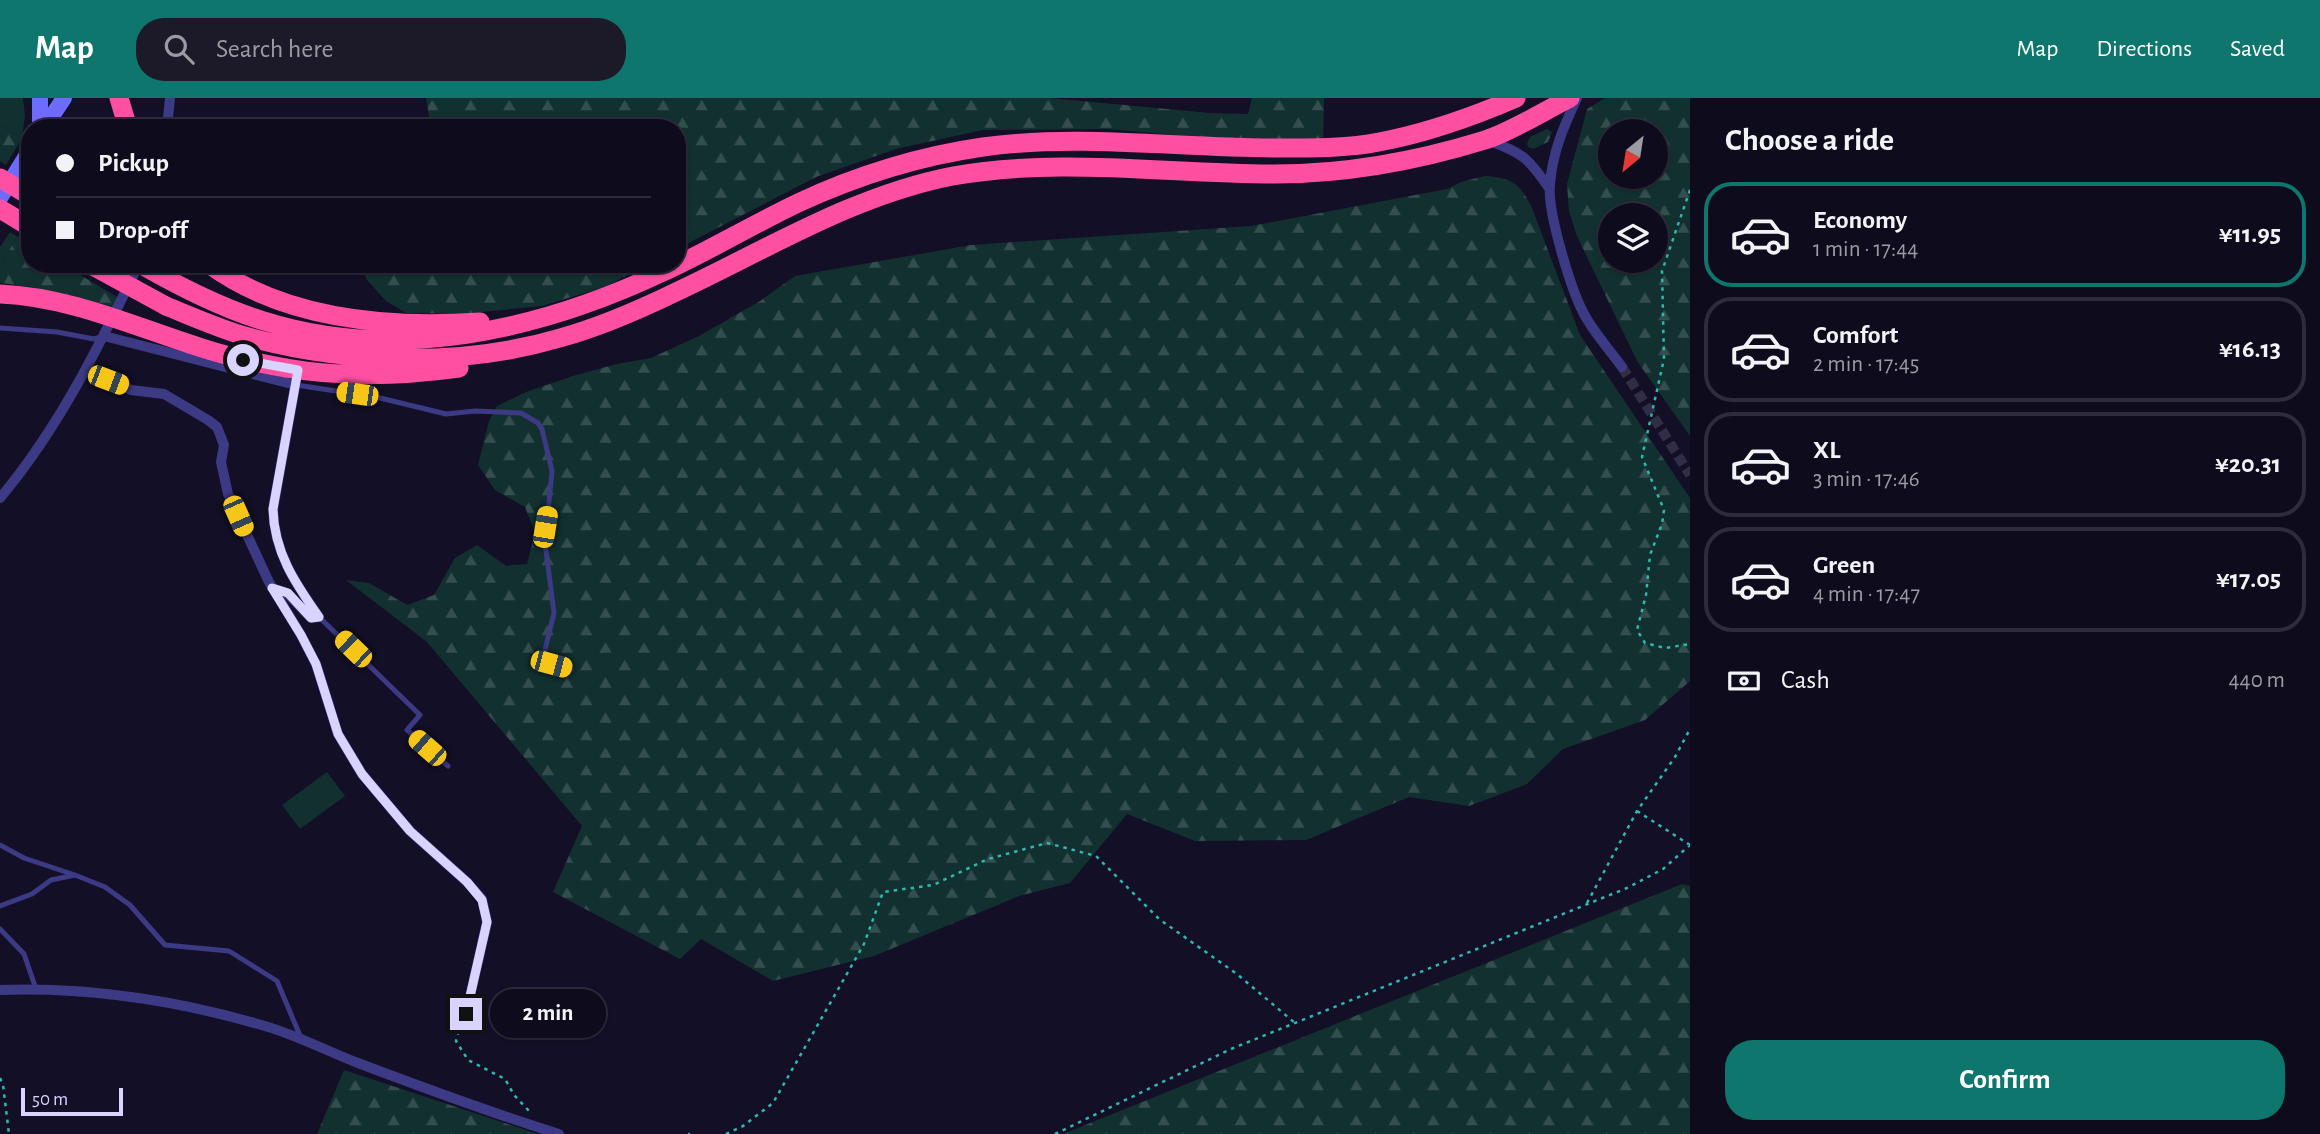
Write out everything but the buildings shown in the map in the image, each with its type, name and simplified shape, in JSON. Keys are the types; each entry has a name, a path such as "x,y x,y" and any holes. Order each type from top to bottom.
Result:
{"highway":[{"path":"119,98 125,119"},
{"path":"686,260 797,204 837,187 933,156 1041,141 1265,148 1323,148 1364,144 1427,131 1516,98"},
{"path":"0,294 78,306 229,356 293,374 358,376 423,373 490,363 527,353 675,293 812,224 903,189 950,177 1027,167 1089,166 1279,174 1388,165 1487,140 1570,98"},
{"path":"0,178 21,191"},
{"path":"0,209 21,222"},
{"path":"106,273 166,306 209,324 248,337 322,352 365,357 445,358 484,354 557,340"},
{"path":"157,273 225,307 297,330 381,340 440,339 511,326 552,315 660,273"},
{"path":"223,273 242,285 289,304 366,320 476,323 552,315"}],"main road":[{"path":"40,98 41,119"},
{"path":"49,119 64,98"},
{"path":"0,198 21,164"}],"street":[{"path":"168,119 170,98"},
{"path":"1577,98 1553,157 1549,188 1561,250 1580,306 1622,367"},
{"path":"1487,140 1514,149 1531,162 1549,188"},
{"path":"0,498 66,405 141,273"},
{"path":"104,336 293,374 273,521 291,578 319,617 311,618 288,593 272,588"},
{"path":"88,369 131,390 164,394 217,428 224,445 221,462 228,494 272,588 316,664 338,734 362,774 410,831 467,882 482,900 487,922 466,1014"},
{"path":"0,990 73,990 156,1000 259,1024 301,1038 355,1062 559,1134"}],"lane":[{"path":"0,328 57,332 94,339 104,336"},
{"path":"293,374 446,414 475,411 521,413 538,423 542,429 552,471 545,543 554,613 545,650 551,664 570,670"},
{"path":"319,617 420,715 407,730 448,766"},
{"path":"0,845 24,858 105,887 130,905 165,945 229,951 277,981 301,1038"},
{"path":"0,906 32,894 51,880 75,875"},
{"path":"0,929 24,954 36,989"}],"path":[{"path":"1690,190 1662,271 1664,359 1642,457 1664,510 1662,524 1650,555 1646,595 1637,630 1645,643 1655,646 1665,648 1690,644"},
{"path":"1586,904 1637,811 1675,757 1690,729"},
{"path":"1055,1134 1231,1049 1627,888 1663,869 1690,845 1637,811"},
{"path":"726,1134 743,1126 773,1103 864,944 883,892 933,885 988,859 1047,843 1096,856 1159,919 1237,974 1296,1023"},
{"path":"466,1014 456,1041 468,1060 505,1079 514,1095 531,1112 528,1123"},
{"path":"0,1078 9,1134"}],"green space":[{"path":"0,98 23,98 25,116 25,119 21,119 21,137 0,125"},
{"path":"426,98 1050,98 1248,114 1252,98 1324,98 1323,142 1222,139 1107,129 983,130 896,149 816,177 686,244 686,119 430,119"},
{"path":"1605,98 1690,98 1690,436 1637,361 1577,236 1569,211 1567,184 1587,109"},
{"path":"0,125 21,140 6,165 0,161"},
{"path":"1547,129 1552,132 1548,142 1533,149 1528,147 1530,137"},
{"path":"1485,176 1509,181 1524,193 1580,335 1690,498 1690,681 1645,720 1563,749 1527,784 1469,806 1409,797 1306,840 1195,841 1127,814 1070,883 1019,896 874,956 773,981 701,939 680,959 553,892 582,826 427,642 346,580 369,583 407,605 434,595 455,558 477,545 506,566 527,564 535,533 525,507 495,490 478,465 489,421 497,406 526,392 576,375 651,358 699,336 760,301 795,276 971,245 1251,226 1447,189"},
{"path":"10,232 17,236 0,267 0,247"},
{"path":"17,236 21,238 21,273 77,273 122,300 118,309 60,293 0,283 0,267"},
{"path":"364,273 631,273 605,287 542,306 461,314 406,313 386,301"},
{"path":"327,772 345,796 300,829 282,805"},
{"path":"1682,884 1690,886 1690,1134 1063,1134"},
{"path":"344,1070 538,1134 317,1134"}],"tunnel":[{"path":"1622,367 1690,475"}],"route":[{"path":"243,360 298,370 273,521 291,578 319,617 311,618 304,614 288,593 272,588 316,664 338,734 352,760 410,831 467,882 482,900 486,911 487,922 466,1014"}]}
